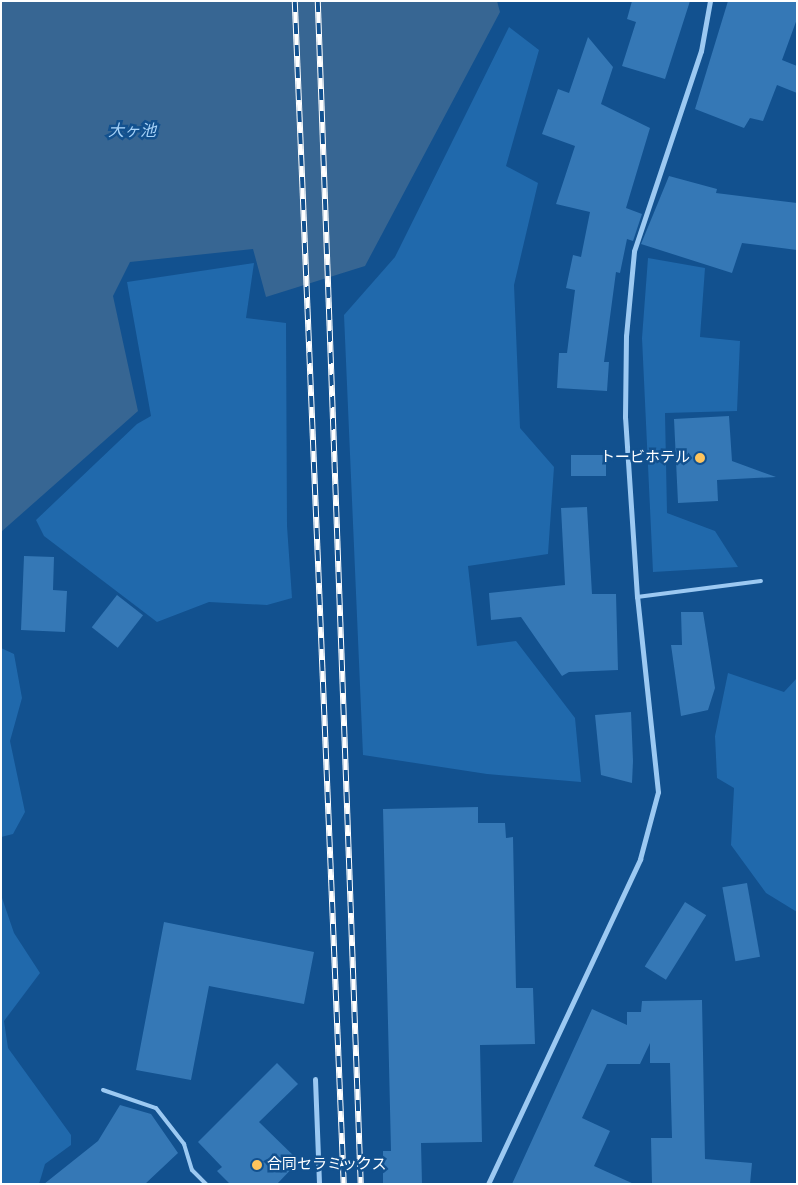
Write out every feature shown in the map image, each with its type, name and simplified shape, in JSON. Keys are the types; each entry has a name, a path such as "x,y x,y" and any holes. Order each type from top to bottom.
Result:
{"street":[{"path":"488,1184 650,831 658,792 637,597 625,417 634,251 700,52 710,1"},
{"path":"315,1079 319,1184"}],"lane":[{"path":"637,597 760,580"},
{"path":"103,1090 156,1108 184,1144 192,1170 206,1184"}],"shaded area":[{"path":"509,27 539,50 506,166 538,183 514,285 520,428 554,467 548,554 468,566 477,646 516,641 575,718 581,782 487,774 363,755 344,315 395,257"},
{"path":"648,258 705,268 700,337 740,341 737,411 665,413 667,513 715,531 738,567 653,572 642,338"},
{"path":"254,263 246,318 286,323 287,526 292,598 267,605 209,602 157,622 44,536 36,520 137,424 151,416 127,282"},
{"path":"1,648 14,654 22,698 10,741 25,812 13,834 1,837"},
{"path":"728,673 784,692 797,678 797,912 766,893 731,845 734,788 717,778 715,736"},
{"path":"1,895 14,933 40,973 4,1021 8,1048 71,1135 71,1145 45,1164 39,1184 1,1184"}],"water":[{"name":"大ヶ池","path":"1,1 497,1 500,12 365,266 266,297 253,249 130,262 113,296 138,411 1,532"}],"building":[{"path":"632,1 690,1 665,79 622,66 636,22 627,19"},
{"path":"728,1 797,1 797,19 782,60 797,66 797,93 777,85 763,121 750,118 744,128 695,109"},
{"path":"588,37 613,67 601,104 650,128 626,208 642,214 633,241 627,239 620,273 616,272 604,362 609,362 607,391 557,388 559,353 567,353 575,290 566,288 573,255 581,257 590,212 556,204 575,146 542,134 558,89 569,93"},
{"path":"669,176 717,189 716,193 797,203 797,250 742,243 732,273 641,244"},
{"path":"729,416 732,461 776,477 717,480 718,501 678,503 674,419"},
{"path":"571,455 606,455 606,476 571,476"},
{"path":"587,507 592,594 616,594 618,670 569,672 562,676 521,617 491,620 489,593 565,585 561,508"},
{"path":"24,556 54,557 53,590 67,591 65,632 21,630"},
{"path":"117,595 143,615 118,648 92,627"},
{"path":"681,612 703,612 715,688 708,710 681,716 671,645 682,645"},
{"path":"631,712 632,783 601,775 595,715"},
{"path":"478,807 478,823 505,823 506,838 513,837 516,988 533,988 535,1044 480,1045 482,1142 421,1143 422,1184 383,1184 383,1151 391,1151 383,809"},
{"path":"747,883 760,957 735,961 722,887"},
{"path":"685,902 706,915 666,980 645,966"},
{"path":"164,922 314,952 304,1004 209,986 191,1080 136,1070"},
{"path":"702,1000 705,1159 752,1163 750,1184 652,1184 651,1138 672,1138 670,1063 650,1063 650,1043 640,1064 607,1064 582,1118 610,1131 594,1166 634,1184 512,1184 592,1009 627,1025 627,1012 641,1012 642,1001"},
{"path":"277,1063 298,1084 259,1122 299,1161 277,1184 230,1184 217,1171 222,1167 198,1142"},
{"path":"120,1105 151,1114 178,1153 145,1184 44,1184 98,1141"}],"railway":[{"path":"295,1 344,1184"},
{"path":"318,1 361,1184"}],"place":[{"name":"トービホテル","path":"700,458"},
{"name":"合同セラミックス","path":"257,1165"}]}
